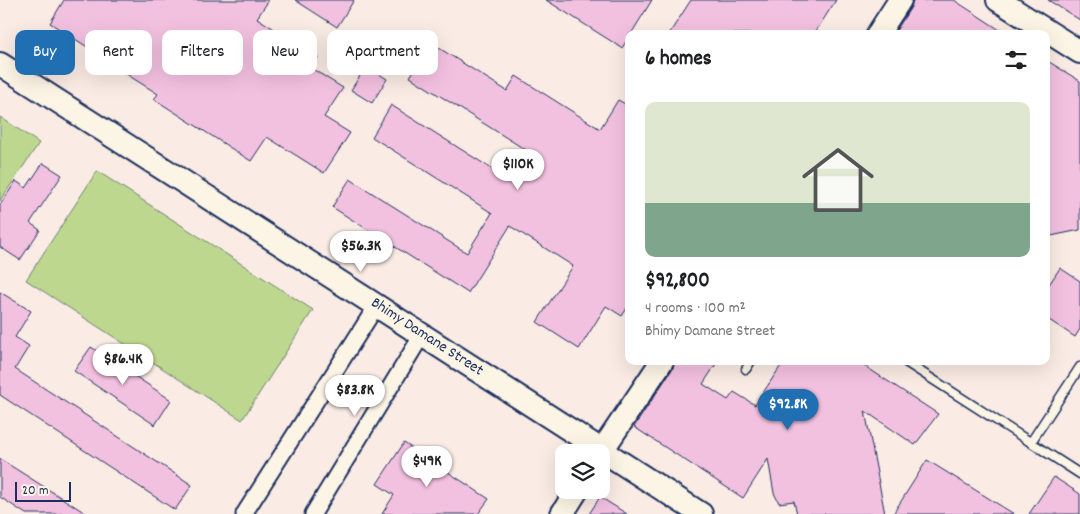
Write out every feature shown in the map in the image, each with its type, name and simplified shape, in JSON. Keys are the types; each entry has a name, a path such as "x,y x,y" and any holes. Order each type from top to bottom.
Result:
{"main road":[{"path":"881,30 900,0"},
{"path":"998,0 1045,30"},
{"path":"1050,33 1080,52"},
{"name":"Bhimy Damane Street","path":"0,64 591,444"},
{"path":"607,444 659,365"},
{"name":"Bhimy Damane Street","path":"610,456 702,514"},
{"path":"562,514 571,499"}],"street":[{"path":"244,514 377,305"},
{"path":"313,514 422,335"}],"lane":[{"path":"746,369 748,365"},
{"path":"910,365 1080,472"},
{"path":"1030,442 1080,367"}],"green space":[{"path":"0,117 39,143 0,201"},
{"path":"97,171 313,310 242,420 26,280"}],"building":[{"path":"64,0 269,0 257,18 276,30 253,30 253,75 317,75 317,72 343,88 324,117 350,133 324,173 267,137 251,161 154,99 158,94 128,75 152,75 152,30 85,30 85,45 75,39 75,30 61,30 50,23"},
{"path":"295,0 354,0 337,27"},
{"path":"546,0 652,0 633,30 625,30 625,43 622,48"},
{"path":"691,0 836,0 817,30 672,30"},
{"path":"913,0 954,0 1000,30 897,30 911,7"},
{"path":"1048,0 1080,0 1080,20"},
{"path":"438,47 507,91 516,76 600,129 618,100 625,104 625,311 622,316 606,306 579,349 537,322 573,266 510,226 468,293 332,207 350,179 467,253 492,213 372,137 391,105 511,181 529,152 410,77 411,75 438,75"},
{"path":"1050,62 1080,81 1080,230 1050,236"},
{"path":"360,75 381,75 387,79 372,103 351,90"},
{"path":"43,163 62,175 30,223 40,230 20,260 0,247 0,205 16,181 26,188"},
{"path":"1060,268 1080,281 1080,329 1075,337 1050,321 1050,283"},
{"path":"0,292 31,311 15,337 29,346 15,369 192,485 175,510 0,395"},
{"path":"91,347 171,400 155,425 74,371"},
{"path":"674,365 715,365 703,384 728,400 734,392 755,405 781,365 863,365 938,414 915,445 865,411 885,514 797,514 794,501 779,503 774,493 768,459 743,498 634,427"},
{"path":"404,443 489,499 478,514 382,514 394,495 377,484"},
{"path":"0,459 87,514 26,514 0,497"},
{"path":"927,460 1014,514 893,514"},
{"path":"1054,477 1080,494 1080,514 1029,514"},
{"path":"599,499 603,499 627,514 589,514"}]}
